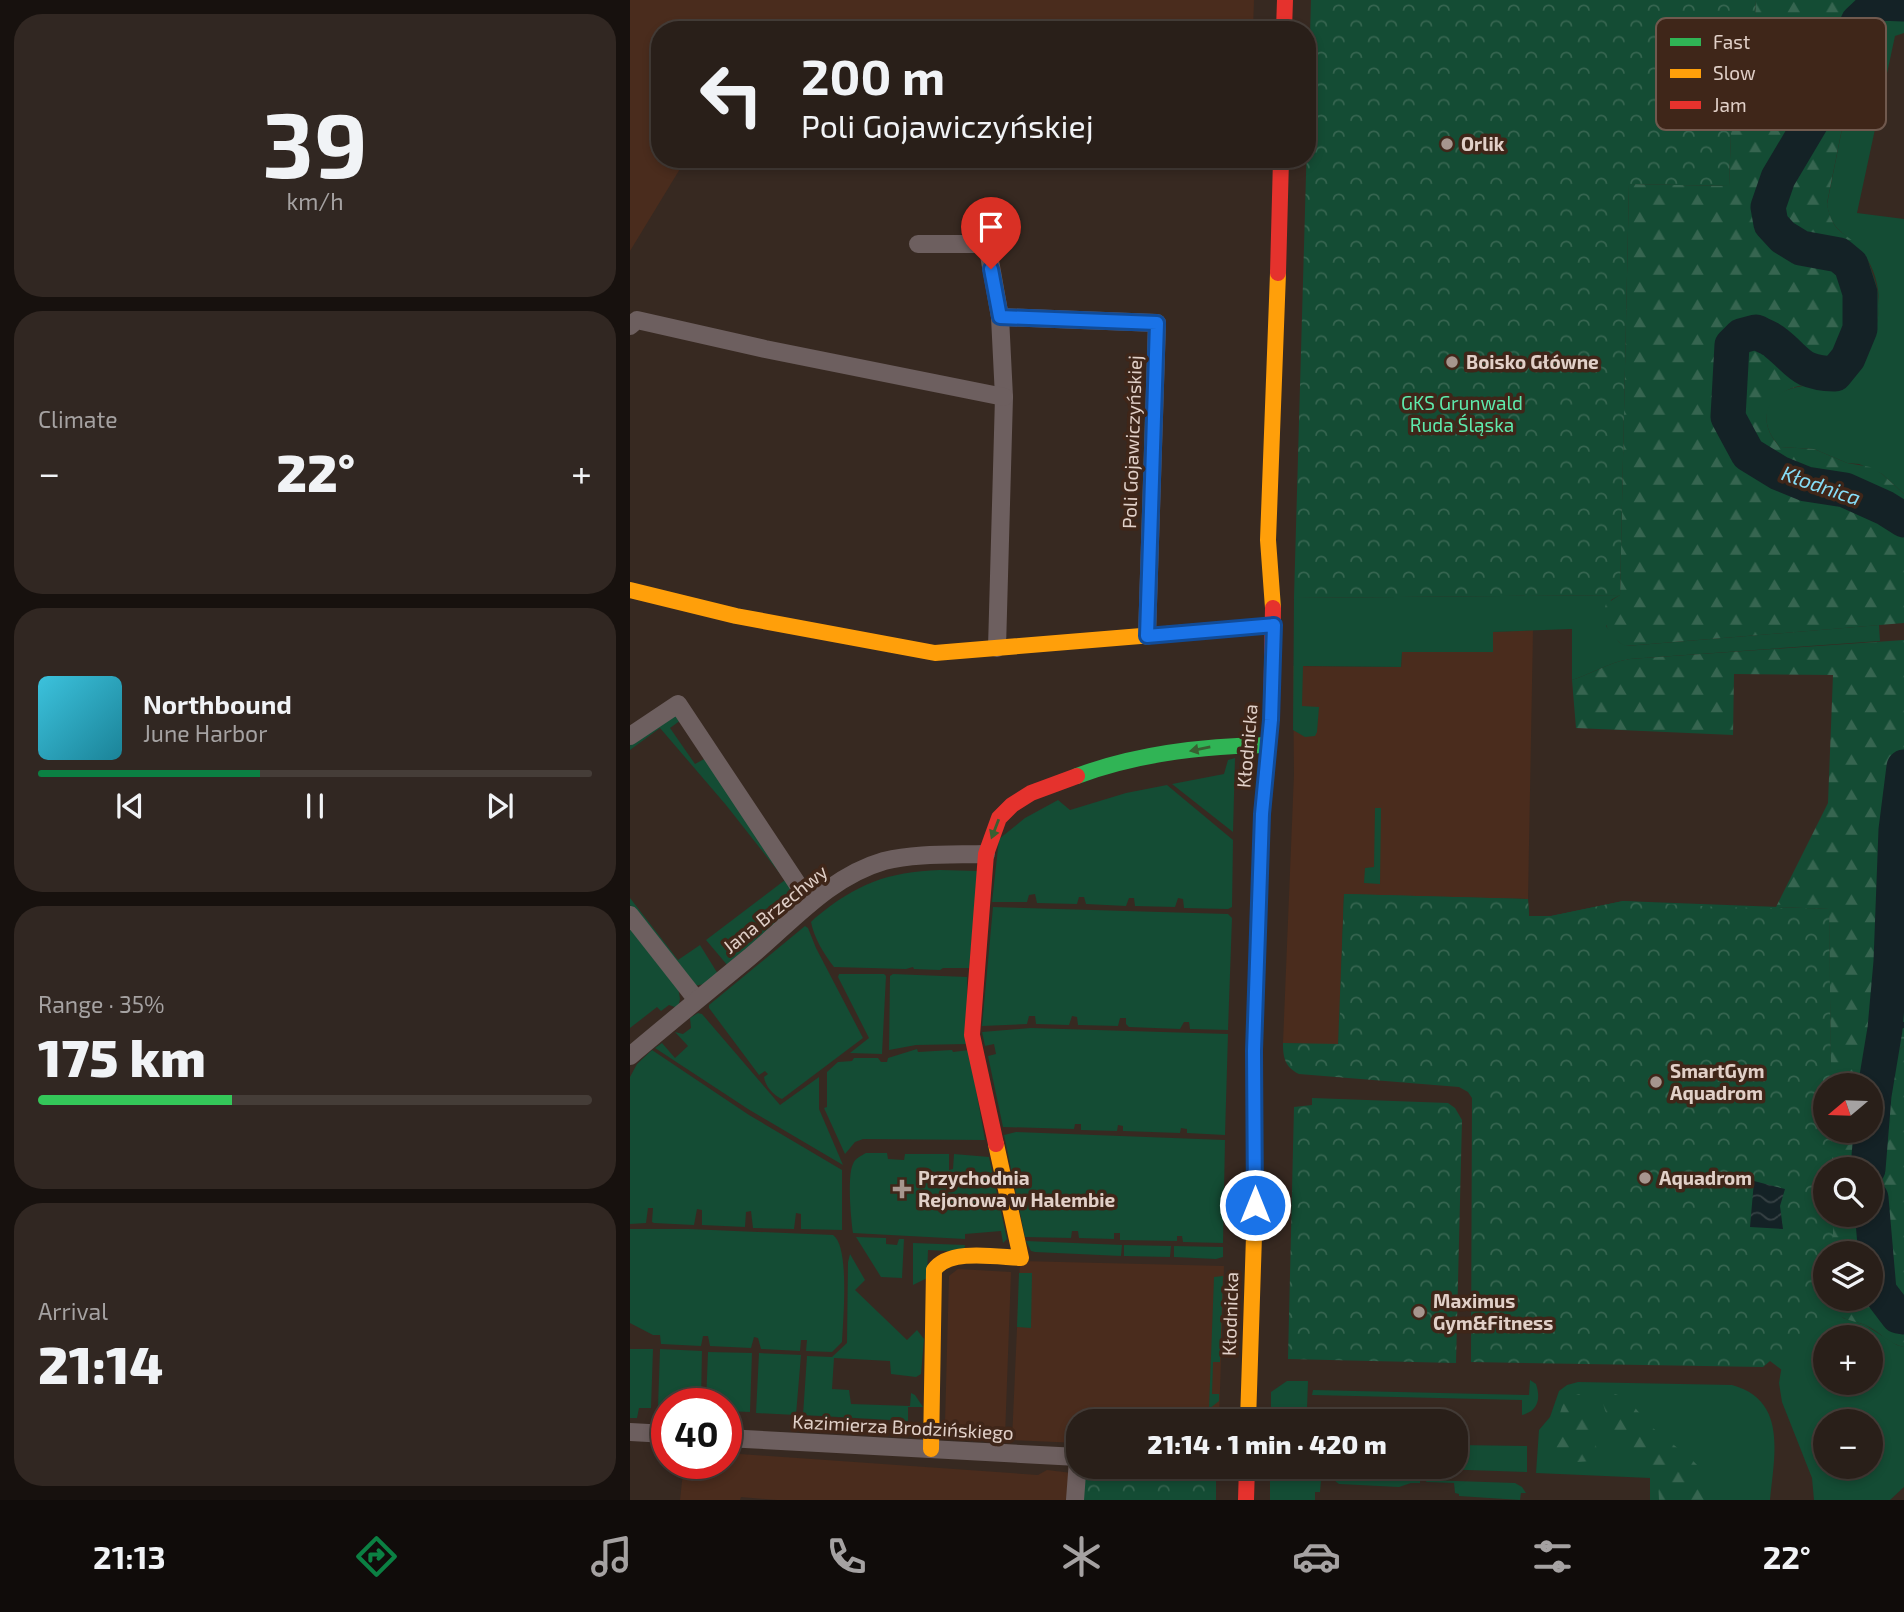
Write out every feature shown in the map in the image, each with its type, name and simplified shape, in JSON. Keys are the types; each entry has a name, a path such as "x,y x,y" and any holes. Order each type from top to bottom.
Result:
{"street":[{"path":"1284,21 1285,0"},
{"name":"Kłodnicka","path":"1248,1409 1255,1205 1254,1051 1262,814 1271,720 1274,625 1269,527 1281,168"},
{"path":"918,243 987,244 1000,317 1004,397 997,648"},
{"name":"Poli Gojawiczyńskiej","path":"1000,317 1157,323 1147,636"},
{"path":"630,326 637,320 1004,397"},
{"path":"630,590 736,616 936,653 1274,625"},
{"path":"630,736 678,704 810,903"},
{"path":"931,1449 934,1270 938,1264 953,1256 1021,1258 972,1035 986,854 999,818 1012,805 1031,793 1112,763 1215,746 1268,745"},
{"name":"Jana Brzechwy","path":"630,1056 810,903 841,880 884,861 917,856 986,854"},
{"path":"630,915 696,999"},
{"path":"630,1432 651,1433"},
{"name":"Kazimierza Brodzińskiego","path":"742,1439 1066,1458"},
{"path":"1075,1500 1077,1479"},
{"path":"1246,1500 1247,1479"}],"shaded area":[{"path":"630,0 1254,0 1253,21 651,21 651,168 681,168 630,251"},
{"path":"1533,630 1528,899 1344,895 1339,1045 1283,1043 1294,774 1293,666 1401,667 1402,652 1493,652 1493,632"},
{"path":"1020,1261 1224,1266 1219,1409 1066,1409 1066,1442 1012,1440"},
{"path":"958,1269 1011,1272 1005,1437 956,1435 949,1431 945,1423 949,1276"},
{"path":"742,1454 1038,1475 1047,1470 1066,1472 1066,1479 1072,1479 1070,1500 777,1500 741,1497 740,1500 680,1500 682,1479 742,1479"}],"green space":[{"name":"GKS Grunwald Ruda Śląska","path":"1311,0 1756,0 1755,18 1656,18 1656,130 1731,130 1729,186 1629,184 1620,595 1294,598 1306,168 1316,168 1316,21 1310,21"},
{"path":"1756,0 1904,0 1904,15 1883,13 1876,18 1755,18"},
{"path":"1883,13 1904,15 1904,33 1895,36 1886,78 1886,18 1876,18"},
{"path":"1731,130 1842,130 1827,203 1829,214 1837,228 1858,246 1869,262 1879,299 1876,327 1859,366 1850,376 1834,383 1800,386 1782,393 1769,406 1767,422 1773,439 1780,447 1814,449 1847,463 1870,467 1904,494 1904,623 1625,646 1611,634 1605,623 1604,611 1606,604 1620,595 1629,184 1729,186"},
{"path":"1842,130 1875,130 1857,213 1904,219 1904,494 1882,474 1859,464 1847,463 1814,449 1780,447 1768,428 1767,411 1777,396 1802,386 1834,384 1848,376 1866,350 1877,324 1879,296 1872,269 1857,246 1834,224 1827,204"},
{"path":"1620,595 1611,600 1606,626 1619,642 1626,646 1879,625 1880,641 1630,659 1572,680 1572,629 1493,632 1493,652 1402,652 1401,667 1303,666 1302,706 1319,707 1317,732 1315,736 1305,737 1293,730 1294,598"},
{"path":"1904,640 1904,752 1895,827 1889,965 1877,1073 1831,1073 1829,909 1776,907 1828,803 1833,675 1734,674 1733,735 1576,728 1572,680 1630,659"},
{"path":"668,716 678,716 681,720 670,728 695,764 706,758 794,892 795,905 728,966 706,940 785,880 660,728 630,750 630,742"},
{"path":"1235,758 1233,832 1172,784 1224,774 1228,760"},
{"path":"1904,784 1904,1010 1889,1003 1898,828"},
{"path":"1167,785 1233,840 1232,907 1184,908 1183,899 1178,898 1175,907 1135,906 1134,898 1129,898 1126,906 1086,904 1084,897 1079,897 1077,904 1037,903 1035,894 1029,895 1027,902 992,902 999,839 1025,818 1058,800 1070,810 1126,793"},
{"path":"1375,808 1381,808 1380,884 1364,883 1365,868 1374,867"},
{"path":"940,870 978,871 969,968 940,970 913,967 834,967 814,934 811,922 815,918 844,896 873,882 904,874"},
{"path":"1344,894 1528,899 1529,916 1551,916 1623,901 1829,909 1831,1073 1813,1073 1813,1139 1373,1073 1338,1045"},
{"path":"1344,894 1528,899 1529,916 1551,916 1623,901 1717,907 1829,909 1831,1073 1813,1073 1813,1143 1832,1143 1832,1157 1813,1157 1813,1227 1833,1227 1833,1241 1813,1241 1813,1311 1828,1311 1797,1340 1782,1370 1770,1361 1763,1367 1471,1362 1472,1098 1459,1087 1299,1074 1284,1058 1283,1043 1339,1044"},
{"path":"630,898 678,960 700,945 718,974 705,984 694,986 630,905"},
{"path":"993,907 1228,914 1232,918 1228,1030 1190,1029 1189,1022 1184,1022 1180,1029 1129,1027 1126,1018 1120,1018 1118,1026 1078,1025 1077,1017 1072,1016 1069,1025 1036,1024 1035,1016 1029,1016 1027,1024 982,1026"},
{"path":"630,923 678,987 680,999 678,1008 669,1005 661,1011 657,1007 630,1028"},
{"path":"805,926 863,1038 782,1099 766,1084 764,1077 768,1074 765,1071 759,1075 709,1005"},
{"path":"839,974 886,976 882,1054 850,1053 869,1038 838,977"},
{"path":"890,976 967,977 967,1044 916,1045 889,1050"},
{"path":"1889,1003 1904,1010 1904,1046 1881,1062"},
{"path":"698,1013 702,1014 780,1105 819,1077 819,1109 843,1165 748,1109 655,1048 662,1043 675,1058 688,1046 675,1032 683,1034 691,1028 690,1018"},
{"path":"1031,1028 1228,1034 1225,1135 1187,1133 1187,1129 1181,1128 1180,1133 1123,1131 1123,1126 1118,1125 1117,1131 1081,1130 1081,1124 1075,1124 1074,1129 1003,1127 988,1056 996,1054 994,1044 985,1046 982,1032"},
{"path":"1904,1046 1904,1315 1899,1315 1883,1293 1883,1241 1877,1241 1875,1227 1883,1227 1883,1157 1873,1157 1874,1143 1883,1143 1881,1062"},
{"path":"917,1049 918,1052 969,1050 985,1140 863,1139 855,1142 845,1154 824,1108 827,1107 827,1072 838,1062 852,1061 854,1058 878,1058 881,1062 887,1062 888,1058"},
{"path":"652,1050 749,1115 842,1170 842,1230 801,1229 801,1214 796,1213 794,1229 753,1228 751,1211 746,1212 745,1227 702,1225 702,1210 697,1209 694,1225 654,1223 653,1208 648,1208 646,1223 630,1224 630,1077 637,1064"},
{"path":"1312,1098 1448,1103 1455,1108 1462,1120 1456,1363 1288,1359 1294,1107 1312,1105"},
{"path":"1016,1132 1225,1140 1223,1243 1183,1242 1182,1236 1177,1236 1177,1241 1120,1240 1120,1233 1114,1233 1114,1239 1079,1238 1078,1231 1072,1231 1071,1238 1025,1237 1004,1135"},
{"path":"1819,1143 1832,1143 1832,1157 1816,1157"},
{"path":"1832,1143 1869,1143 1867,1157 1832,1157"},
{"path":"866,1153 887,1153 888,1159 904,1160 905,1154 949,1154 949,1170 953,1169 954,1154 989,1157 1007,1239 1003,1243 1001,1231 965,1234 965,1239 853,1233 851,1170 855,1160"},
{"path":"1813,1176 1813,1227 1833,1227 1833,1241 1813,1241 1813,1311 1838,1311 1843,1318 1865,1325 1813,1325 1813,1395 1883,1395 1883,1336 1904,1347 1904,1487 1890,1500 1814,1500 1812,1478 1782,1402 1779,1383"},
{"path":"1833,1227 1872,1227 1873,1241 1833,1241"},
{"path":"630,1229 833,1235 842,1253 844,1268 842,1342 832,1352 806,1351 807,1340 801,1340 800,1351 761,1349 758,1338 754,1337 751,1348 710,1346 708,1336 703,1336 701,1346 661,1344 660,1335 653,1335 630,1323"},
{"path":"856,1237 886,1238 886,1244 897,1245 899,1239 904,1239 902,1278 881,1277"},
{"path":"1026,1241 1122,1245 1121,1256 1035,1252 1031,1251"},
{"path":"913,1243 965,1245 964,1252 928,1250 927,1278 913,1285"},
{"path":"1124,1245 1171,1246 1170,1257 1124,1256"},
{"path":"1174,1246 1223,1247 1223,1257 1174,1257"},
{"path":"850,1254 865,1280 855,1290 907,1340 917,1330 924,1339 921,1374 916,1377 891,1374 890,1361 834,1358 832,1389 849,1390 851,1404 910,1406 911,1393 923,1407 908,1407 908,1421 803,1415 807,1356 832,1357 847,1343"},
{"path":"1019,1273 1032,1273 1031,1328 1017,1327"},
{"path":"1223,1276 1220,1362 1213,1362 1212,1394 1219,1394 1219,1401 1209,1409 1214,1277"},
{"path":"1883,1298 1897,1317 1904,1318 1904,1347 1883,1336 1883,1325 1865,1325 1845,1319 1835,1312 1883,1311"},
{"path":"630,1349 653,1349 651,1408 639,1408 637,1418 630,1418"},
{"path":"660,1349 702,1351 701,1388 659,1388"},
{"path":"708,1352 752,1353 750,1412 742,1412 742,1388 707,1388"},
{"path":"759,1353 801,1355 796,1415 756,1413"},
{"path":"1530,1380 1536,1384 1537,1404 1532,1411 1522,1415 1522,1400 1312,1395 1313,1390 1529,1395"},
{"path":"1287,1381 1308,1381 1307,1409 1271,1409 1271,1392"},
{"path":"1578,1382 1732,1385 1750,1392 1762,1403 1770,1416 1774,1432 1770,1500 1650,1500 1650,1478 1536,1473 1539,1430 1550,1417 1559,1391"},
{"path":"1609,1393 1626,1399 1656,1431 1697,1465 1706,1475 1715,1500 1659,1500 1658,1479 1651,1467 1628,1460 1622,1453 1603,1402 1603,1397"},
{"path":"1579,1394 1587,1400 1597,1450 1593,1460 1562,1460 1554,1457 1553,1440 1563,1405"},
{"path":"1468,1445 1527,1446 1527,1472 1468,1470"},
{"path":"1081,1479 1216,1481 1216,1500 1082,1500"},
{"path":"1270,1479 1321,1480 1320,1492 1315,1492 1315,1500 1270,1500"},
{"path":"1333,1479 1420,1479 1420,1483 1399,1487 1339,1484"},
{"path":"1426,1482 1515,1483 1526,1493 1521,1493 1520,1500 1459,1496 1455,1493 1454,1483"}],"water":[{"path":"1754,1181 1785,1189 1780,1206 1783,1229 1750,1227"}],"waterway":[{"name":"Kłodnica","path":"1862,18 1878,3 1904,4"},
{"name":"Kłodnica","path":"1806,130 1778,178 1768,207 1771,224 1783,237 1801,248 1839,255 1851,265 1860,293 1860,329 1848,358 1835,374 1807,369 1774,341 1756,332 1741,336 1732,345 1728,417 1748,454 1779,473 1806,484 1845,490 1904,520"},
{"name":"Kłodnica","path":"1869,1157 1874,1095 1885,1029 1891,962 1896,830 1904,767"},
{"path":"1885,1029 1904,1025"},
{"name":"Kłodnica","path":"1873,1227 1879,1291 1898,1316 1904,1317"}],"traffic: fast":[{"path":"1077,776 1123,762 1171,752 1267,745"}],"traffic: slow":[{"path":"1273,608 1268,540 1278,273"},
{"path":"630,590 736,616 935,653 1274,625"},
{"path":"1248,1409 1255,1205 1254,1051 1259,906"},
{"path":"931,1449 934,1270 941,1263 962,1256 1021,1258 996,1144"}],"traffic: jam":[{"path":"1284,21 1285,0"},
{"path":"1278,273 1281,168"},
{"path":"1259,906 1262,814 1271,720 1273,608"},
{"path":"996,1144 972,1035 986,854 999,818 1012,805 1031,793 1077,776"},
{"path":"1246,1500 1247,1479"}],"place":[{"name":"Orlik","path":"1447,144"},
{"name":"Boisko Główne","path":"1452,362"},
{"name":"SmartGym Aquadrom","path":"1656,1082"},
{"name":"Aquadrom","path":"1645,1178"},
{"name":"Przychodnia Rejonowa w Halembie","path":"902,1189"},
{"name":"Maximus Gym&Fitness","path":"1419,1312"}],"route":[{"path":"991,269 1000,317 1157,323 1147,636 1274,625 1271,720 1262,814 1254,1051 1255,1205"}]}
